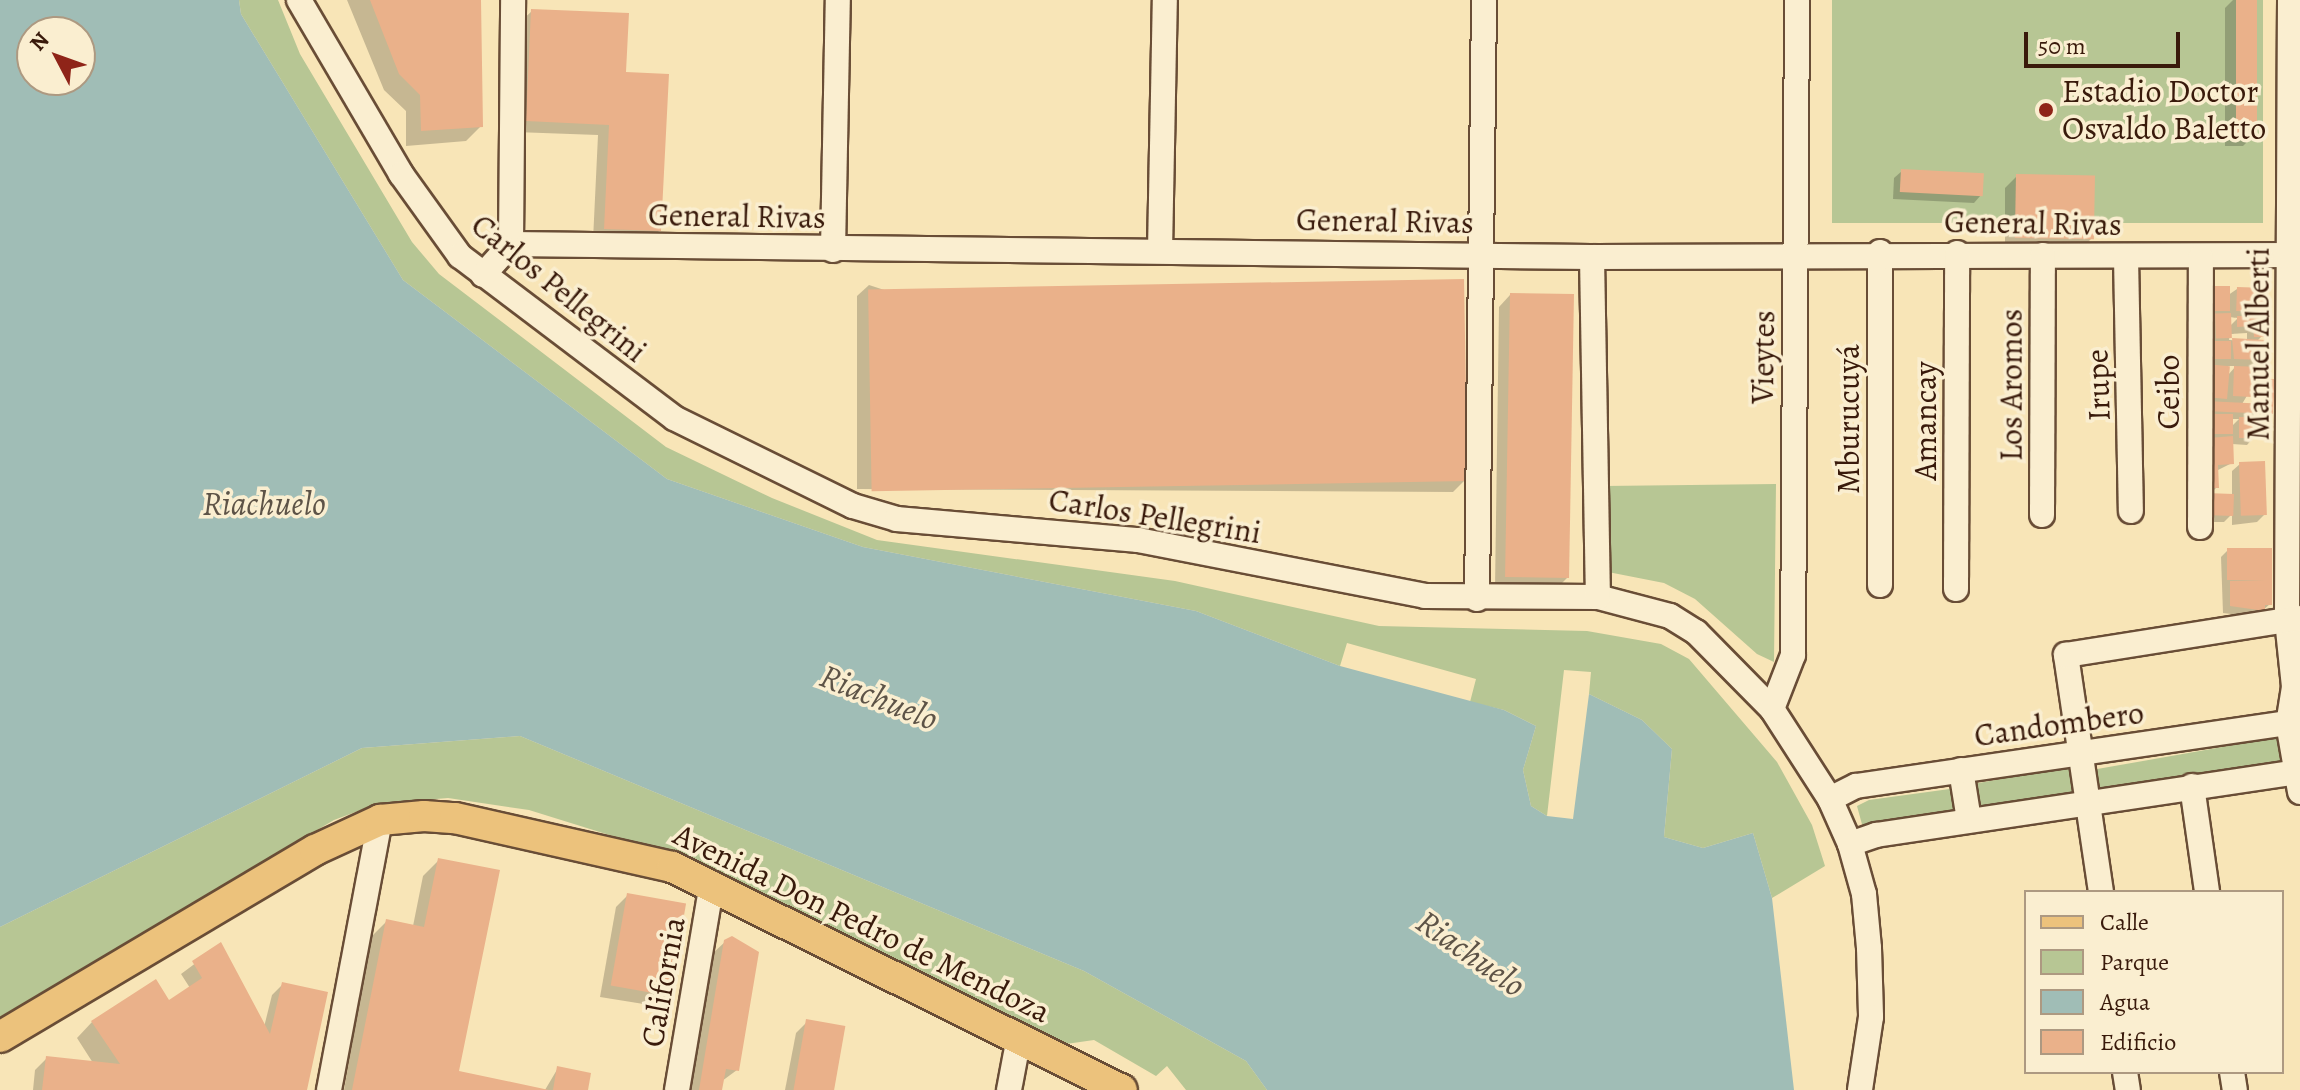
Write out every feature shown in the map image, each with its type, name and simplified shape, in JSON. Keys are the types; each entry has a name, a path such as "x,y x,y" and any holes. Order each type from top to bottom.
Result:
{"main road":[{"name":"Avenida Don Pedro de Mendoza","path":"0,1037 315,850 380,820 455,818 649,860 712,884 906,987 1019,1037 1122,1090"}],"street":[{"name":"Carlos Pellegrini","path":"299,0 424,210 444,237 483,275 674,418 878,516 1138,540 1362,587 1477,599 1598,597 1643,606 1696,632 1772,709 1830,799 1850,844 1864,894 1869,948 1871,1017 1860,1090"},
{"path":"483,275 511,244 513,0"},
{"path":"833,250 838,0"},
{"path":"1160,251 1165,0"},
{"path":"1477,599 1484,0"},
{"name":"Vieytes","path":"1772,709 1793,655 1797,0"},
{"name":"Manuel Alberti","path":"2290,0 2295,255 2294,619 2297,692 2294,722 2299,779"},
{"name":"General Rivas","path":"511,244 1592,257 1880,252 2126,257 2295,255"},
{"name":"Mburucuyá","path":"1880,252 1880,585"},
{"name":"Amancay","path":"1956,589 1957,253"},
{"name":"Los Aromos","path":"2042,515 2043,255"},
{"path":"1592,257 1598,597"},
{"name":"Irupe","path":"2126,257 2131,511"},
{"name":"Ceibo","path":"2200,527 2201,257"},
{"path":"2101,890 2066,655 2294,619"},
{"name":"Candombero","path":"1830,799 1856,786 2294,722"},
{"path":"1961,770 1969,820"},
{"path":"1850,844 1876,835 2192,786 2299,779"},
{"path":"2192,786 2207,890"},
{"path":"329,1090 380,820"},
{"name":"California","path":"677,1090 712,884"},
{"path":"1009,1090 1019,1037"}],"green space":[{"path":"239,0 278,0 300,54 412,242 439,274 666,447 772,498 877,540 1175,581 1379,626 1587,631 1661,644 1689,659 1777,762 1812,825 1825,866 1772,898 1753,833 1703,848 1664,837 1672,749 1642,720 1589,694 1591,672 1564,670 1547,816 1531,806 1523,770 1536,726 1504,710 1470,702 1476,679 1347,643 1340,666 1196,611 863,547 667,479 403,280 241,14"},
{"name":"Estadio Doctor Osvaldo Baletto","path":"1832,0 2263,0 2263,223 1832,223"},
{"path":"1776,484 1774,662 1757,654 1695,599 1664,583 1608,572 1604,486"},
{"path":"520,736 1084,971 1246,1061 1267,1090 1186,1090 1167,1066 1156,1076 1094,1040 1066,1044 963,1000 680,857 529,810 448,798 377,804 334,820 0,1017 0,927 362,748"},
{"path":"2279,737 2284,765 2101,797 2096,769"},
{"path":"2075,766 2080,794 1977,812 1973,784"},
{"path":"1957,788 1962,816 1863,828 1857,806 1869,800"}],"water":[{"name":"Riachuelo","path":"0,0 239,0 241,14 403,280 667,479 863,547 1196,611 1340,666 1504,710 1536,726 1523,770 1531,806 1547,816 1573,819 1589,694 1642,720 1672,749 1664,837 1703,848 1753,833 1772,898 1794,1090 1267,1090 1246,1061 1084,971 520,736 362,748 0,927"}],"building":[{"path":"370,0 481,0 483,127 421,131 420,95 399,74"},
{"path":"2236,0 2257,0 2257,135 2236,135"},
{"path":"531,9 629,13 626,72 669,74 661,231 604,229 609,125 526,121"},
{"path":"1901,169 1984,173 1983,196 1900,192"},
{"path":"2016,174 2095,175 2094,239 2015,238"},
{"path":"1464,279 1468,481 872,491 868,289"},
{"path":"2201,286 2230,286 2230,311 2201,311"},
{"path":"2237,287 2268,288 2267,312 2236,311"},
{"path":"1510,293 1574,294 1569,578 1505,577"},
{"path":"2231,313 2232,338 2216,339 2215,314"},
{"path":"2237,316 2264,316 2265,337 2254,337 2253,326 2237,327"},
{"path":"2232,338 2265,340 2263,360 2234,359"},
{"path":"2207,341 2231,341 2231,359 2207,359"},
{"path":"2263,360 2269,361 2268,379 2275,379 2273,414 2205,411 2206,401 2267,404 2268,383 2253,382 2252,397 2233,396 2234,366 2262,367"},
{"path":"2205,364 2230,366 2227,399 2202,397"},
{"path":"2204,414 2233,414 2233,434 2204,434"},
{"path":"2239,417 2257,417 2257,438 2239,438"},
{"path":"2233,436 2234,464 2218,465 2219,488 2209,488 2209,438"},
{"path":"2265,461 2267,515 2241,516 2239,462"},
{"path":"2205,493 2234,494 2233,516 2204,515"},
{"path":"2227,548 2272,548 2272,605 2265,605 2265,611 2230,606 2230,581 2265,580 2227,580"},
{"path":"438,858 500,870 459,1071 549,1090 352,1090 386,919 424,927"},
{"path":"627,893 686,903 670,996 611,986"},
{"path":"732,936 759,952 739,1071 726,1069 722,1090 699,1090 724,940"},
{"path":"221,942 270,1034 282,982 328,992 307,1090 42,1090 46,1056 120,1064 91,1021 156,979 169,1000 202,978 192,961"},
{"path":"806,1019 845,1026 834,1090 793,1090"},
{"path":"557,1066 591,1073 588,1090 553,1090"}],"place":[{"name":"Estadio Doctor Osvaldo Baletto","path":"2046,110"}]}
